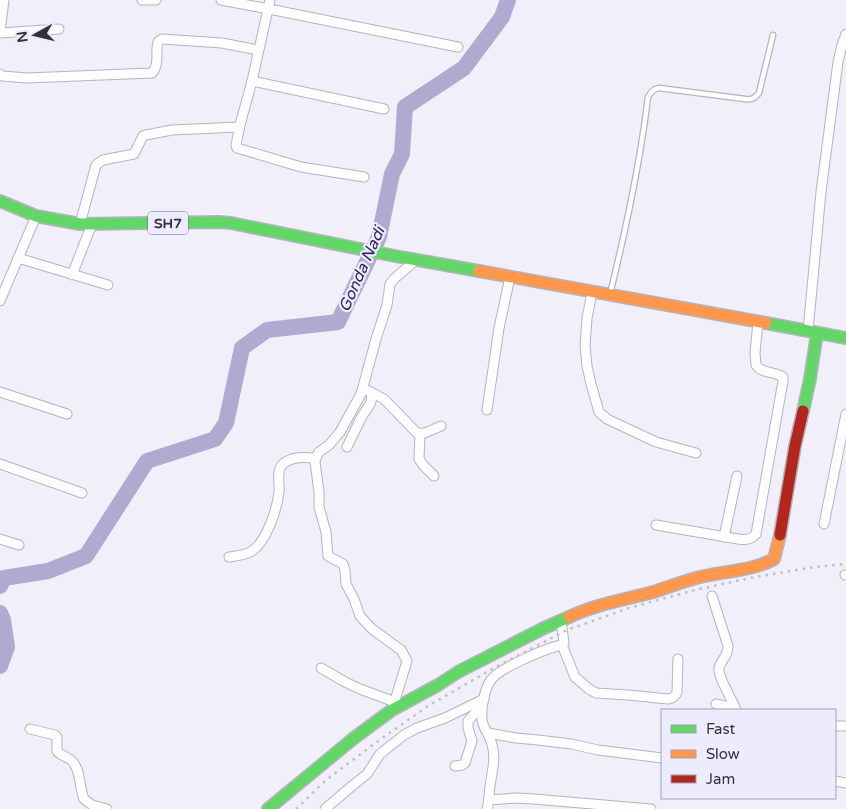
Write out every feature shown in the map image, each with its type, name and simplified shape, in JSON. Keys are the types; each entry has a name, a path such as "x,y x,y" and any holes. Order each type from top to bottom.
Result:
{"main road":[{"name":"SH7","path":"0,201 36,216 86,224 225,222 416,260"},
{"path":"416,260 846,338"},
{"path":"268,809 393,706 438,685 458,672 561,620 605,603 699,578 763,565 774,559 795,446 810,379 812,332"}],"street":[{"path":"4,0 0,32 59,29"},
{"path":"142,0 156,0"},
{"path":"220,0 270,4 458,48"},
{"path":"270,4 239,127 237,148 301,167 364,177"},
{"path":"812,332 821,192 838,62 846,34"},
{"path":"0,74 2,76 27,78 152,73 156,69 157,64 158,42 162,40 222,43 258,50"},
{"path":"252,81 384,108"},
{"path":"72,275 86,224 93,174 99,162 134,154 146,135 172,130 239,127"},
{"path":"0,301 36,216"},
{"path":"18,258 108,285"},
{"path":"347,447 372,398 367,390 376,339 387,305 390,284 416,260"},
{"path":"487,410 510,277"},
{"path":"592,292 587,318 587,366 599,412 607,419 656,442 696,453"},
{"path":"656,525 747,540 753,538 756,534 783,377 761,370 756,365 755,353 758,322"},
{"path":"367,390 384,399 417,433 425,433 442,426"},
{"path":"321,668 393,706 407,661 401,650 372,629 360,616 346,584 343,564 328,556 326,532 319,507 316,458 319,452 329,445 340,432 361,394 367,390"},
{"path":"0,392 67,414"},
{"path":"824,524 846,414"},
{"path":"420,434 420,459 434,476"},
{"path":"229,557 249,553 263,539 276,507 280,491 280,468 294,458 316,458"},
{"path":"0,464 82,493"},
{"path":"724,536 737,476"},
{"path":"0,539 19,545"},
{"path":"712,596 728,646 728,653 718,670 736,709"},
{"path":"561,620 564,643 562,645 575,677 588,690 596,693 603,695 672,698 677,692 678,659"},
{"path":"562,645 534,655 497,674 488,686 483,702 483,724 492,743 495,761 488,804 516,798 534,798 624,808 652,809"},
{"path":"455,766 465,763 472,741 468,721 483,702"},
{"path":"325,809 367,774 380,754 404,735 483,702"},
{"path":"716,704 734,709"},
{"path":"30,729 57,737 57,751 60,755 72,761 75,766 84,799 92,805 107,809"},
{"path":"488,733 661,758"}],"lane":[{"path":"610,296 644,136 650,93 654,89 659,88 751,100 759,93 773,35"}],"waterway":[{"name":"Gonda Nadi","path":"0,586 4,578 48,571 86,556 147,461 215,439 226,423 242,348 267,330 338,322 379,237 392,174 402,154 405,107 464,68 502,17 508,0"},
{"name":"Gonda Nadi","path":"0,613 3,620 7,647 0,666"}],"railway":[{"path":"296,809 326,780 428,706 494,668 567,630 629,608 695,590 755,577 846,564"}],"traffic: fast":[{"path":"0,201 36,216 80,224 231,223 479,271"},
{"path":"766,323 846,338"},
{"path":"803,411 817,333"},
{"path":"268,809 354,738 392,710 458,672 569,617"}],"traffic: slow":[{"path":"479,271 766,323"},
{"path":"569,617 600,605 653,592 694,579 766,563 774,559 780,535"}],"traffic: jam":[{"path":"780,535 803,411"}]}
